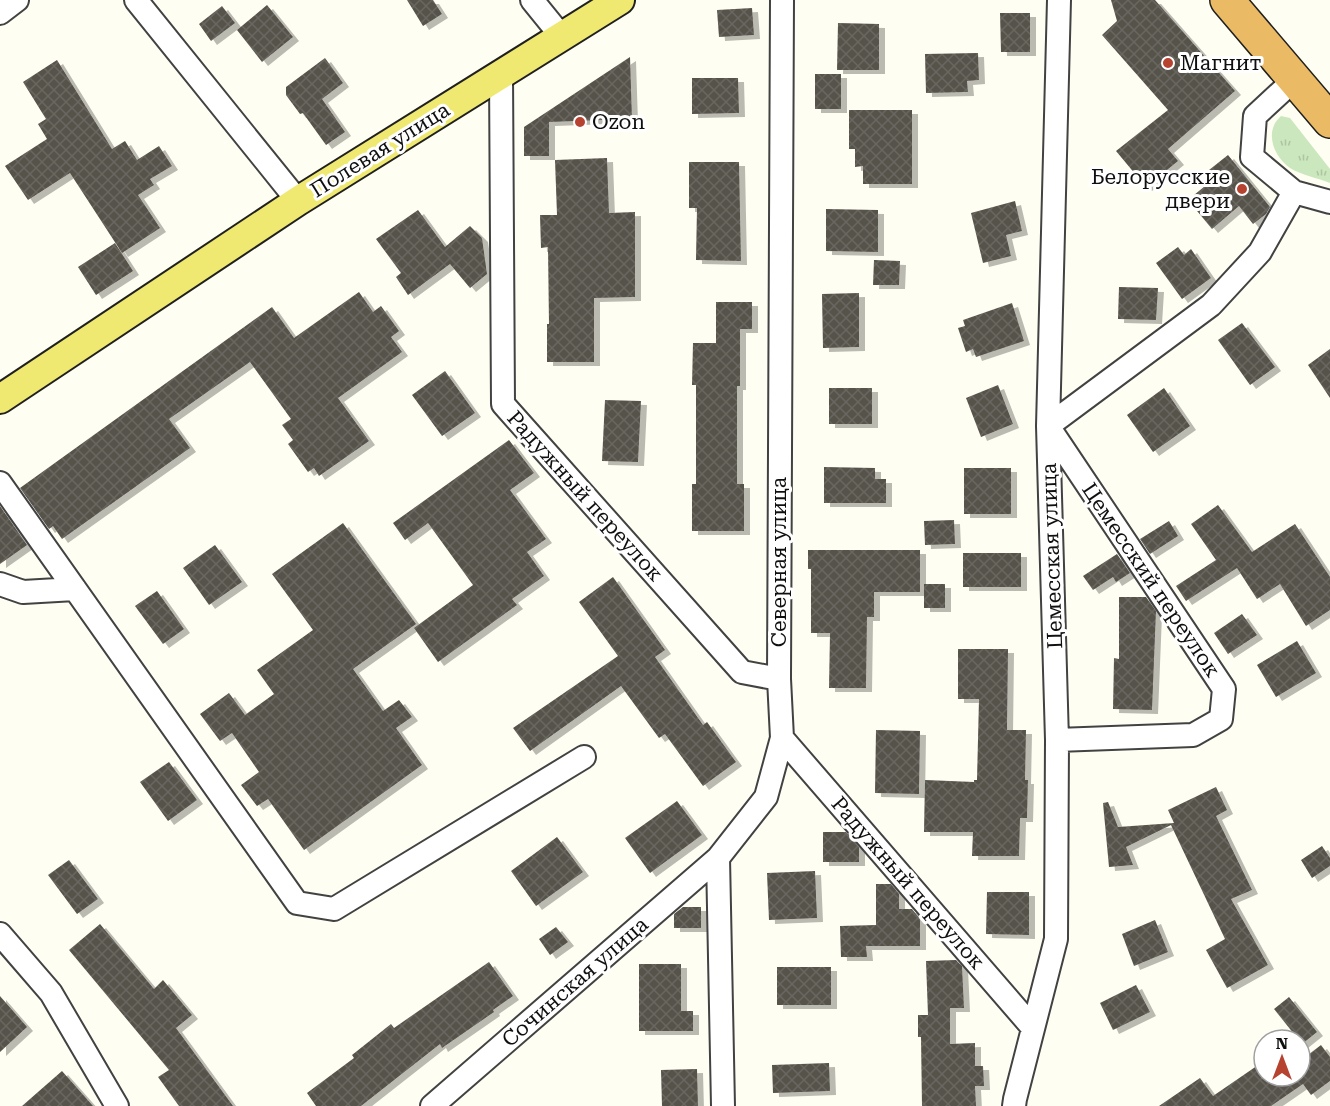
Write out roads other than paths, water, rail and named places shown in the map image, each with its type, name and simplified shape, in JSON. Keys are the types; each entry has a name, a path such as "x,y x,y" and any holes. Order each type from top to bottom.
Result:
{"highway":[{"path":"1227,0 1330,121"}],"main road":[{"name":"Полевая улица","path":"298,201 620,0"},
{"path":"0,399 298,201"}],"street":[{"path":"0,13 18,0"},
{"name":"Полевая улица","path":"136,0 298,201"},
{"path":"532,0 562,36"},
{"name":"Северная улица","path":"718,858 766,797 782,738 778,679 782,0"},
{"name":"Цемесская улица","path":"1014,1106 1056,939 1058,740 1048,426 1059,0"},
{"name":"Радужный переулок","path":"501,74 503,404 742,672 778,679"},
{"path":"1294,80 1256,116 1251,157 1294,192 1330,202"},
{"path":"1048,426 1211,305 1260,252 1294,192"},
{"name":"Цемесский переулок","path":"1048,426 1224,688 1221,719 1192,735 1058,740"},
{"path":"0,483 297,903 334,909 584,757"},
{"path":"0,584 23,592 75,589"},
{"name":"Радужный переулок","path":"782,738 1033,1028"},
{"path":"718,858 723,1106"},
{"name":"Сочинская улица","path":"436,1105 718,858"},
{"path":"0,934 51,993 117,1106"}],"place":[{"name":"Магнит","path":"1168,63"},
{"name":"Ozon","path":"580,122"},
{"name":"Белорусские двери","path":"1242,189"}]}
